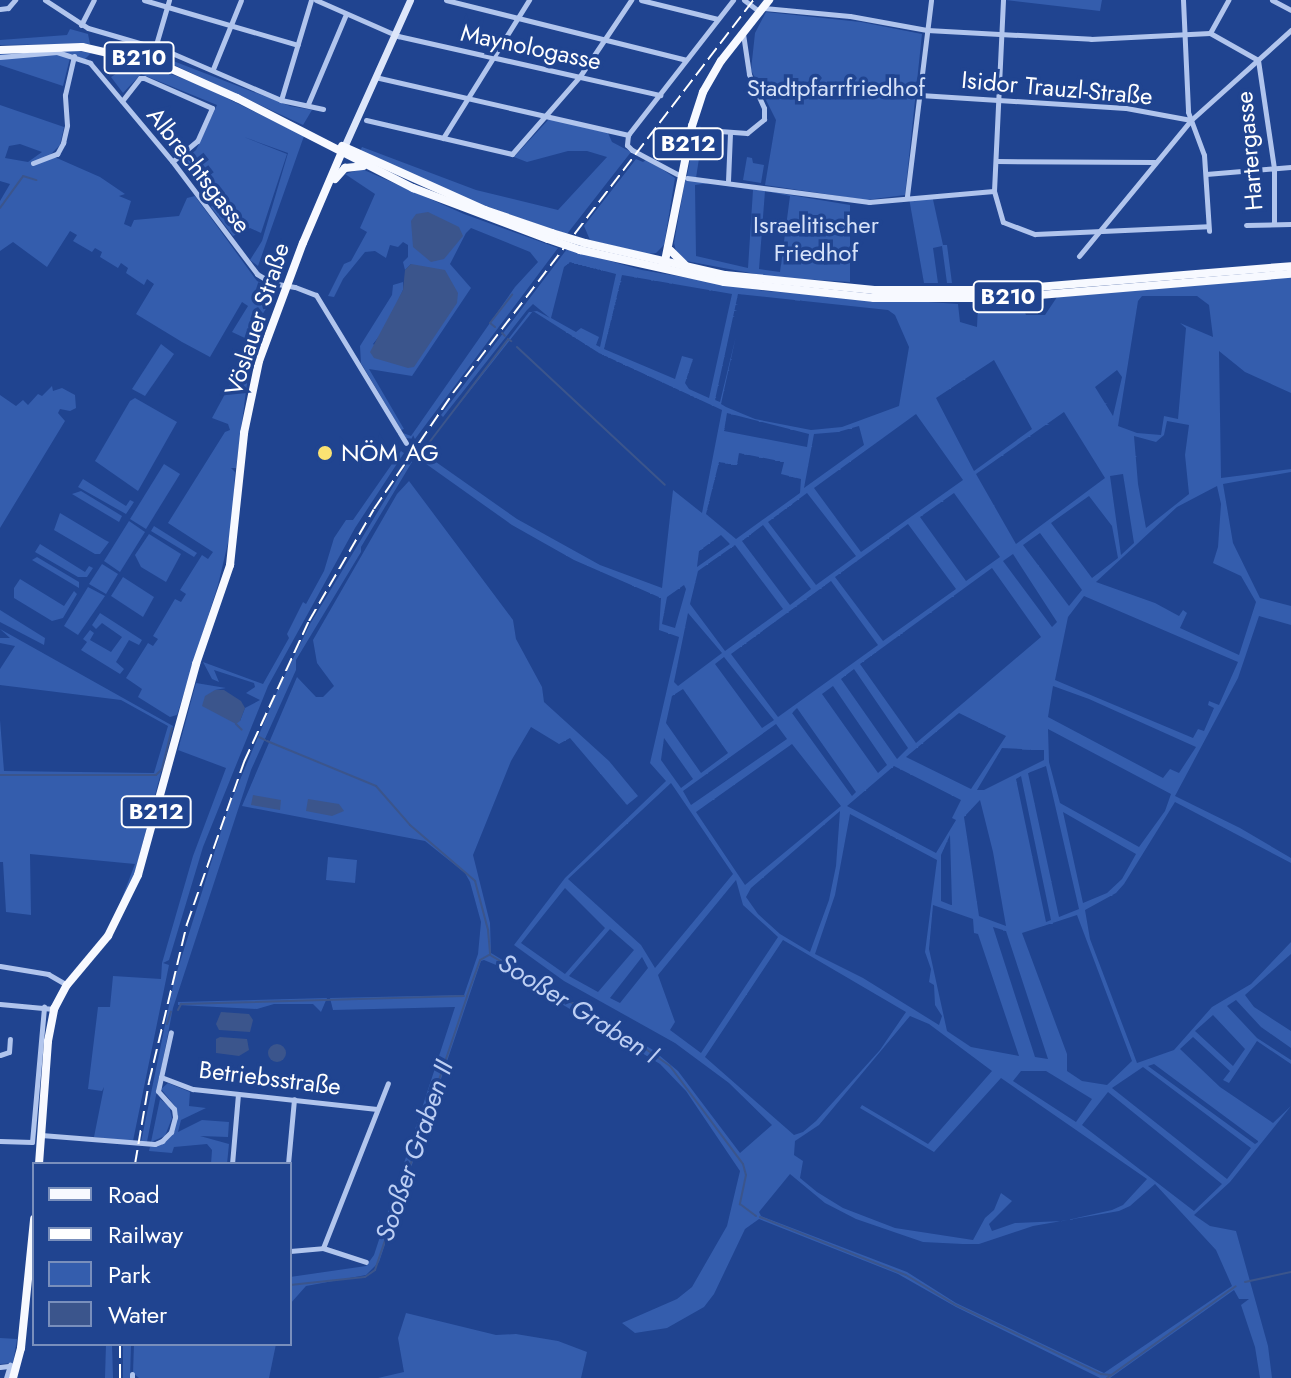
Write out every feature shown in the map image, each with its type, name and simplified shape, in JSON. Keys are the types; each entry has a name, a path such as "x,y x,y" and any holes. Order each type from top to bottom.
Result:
{"main road":[{"name":"B212","path":"666,266 696,109 711,76 764,7"},
{"name":"B210","path":"0,50 68,46 125,54 183,73 343,150 550,236"},
{"name":"B210","path":"343,150 390,177"},
{"name":"Vöslauer Straße","path":"67,985 104,943 130,894 182,713 227,578 236,530 247,408 259,361 343,150"},
{"name":"B210","path":"324,192 339,172 349,166 362,166 466,210 583,246 666,266 814,294 933,300 1073,293 1291,274"},
{"name":"B210","path":"583,246 648,259 666,266 780,283 933,292 1043,287 1291,266"},
{"path":"648,259 668,250 690,268"},
{"name":"B212","path":"39,1162 49,1008 67,985"},
{"path":"13,1378 32,1234"}],"street":[{"path":"0,9 8,8 15,0"},
{"path":"45,0 81,25 213,69 281,100 323,109"},
{"path":"81,25 94,0"},
{"path":"144,0 168,3 298,45"},
{"path":"213,69 234,26 241,0"},
{"path":"281,100 314,0"},
{"name":"Maynologasse","path":"314,0 393,34 660,95"},
{"name":"Vöslauer Straße","path":"343,150 410,0"},
{"path":"446,0 686,60"},
{"path":"443,138 529,0"},
{"path":"366,120 512,154 580,76 631,0"},
{"path":"641,0 718,19"},
{"path":"677,174 632,150 627,145 628,135 733,0"},
{"path":"744,0 764,7 850,16 927,30 1091,39 1210,33 1228,0"},
{"path":"907,196 931,0"},
{"path":"1003,0 994,191 999,216 1015,229 1035,234 1209,229 1204,155 1191,120 1183,0"},
{"path":"1272,0 1291,10"},
{"path":"155,48 168,3"},
{"path":"308,104 346,14"},
{"path":"1079,256 1191,120 1291,30"},
{"name":"Hartergasse","path":"1210,33 1258,60 1274,168 1274,224"},
{"path":"706,130 730,133 754,131 765,113 749,74 743,34"},
{"path":"0,57 57,52 74,56 65,95 67,125 63,143 57,154 33,163"},
{"name":"Albrechtsgasse","path":"74,56 90,63 122,101 172,161 257,274 272,283 316,295 406,443"},
{"path":"375,77 628,135"},
{"path":"122,101 144,78 212,108 197,141 172,161"},
{"name":"Isidor Trauzl-Straße","path":"920,95 1126,108 1191,120"},
{"path":"728,181 730,133"},
{"path":"996,161 1156,162"},
{"path":"1206,174 1291,167"},
{"path":"687,178 869,202 907,196 994,191"},
{"path":"1246,225 1291,224"},
{"path":"0,966 48,974 67,985"},
{"path":"0,1004 49,1008"},
{"path":"0,1141 155,1144 171,1132 175,1117 174,1109 158,1091 171,1032"},
{"path":"0,1055 9,1052 10,1039"},
{"name":"Betriebsstraße","path":"161,1077 193,1089 377,1109"},
{"path":"323,1248 388,1083"},
{"path":"232,1162 238,1094"},
{"path":"288,1162 294,1099"},
{"path":"292,1251 323,1248 366,1262"},
{"path":"0,1367 14,1365"},
{"path":"6,1378 14,1365"}],"green space":[{"path":"1006,0 1102,0 1100,11"},
{"name":"Stadtpfarrfriedhof","path":"766,12 861,22 922,34 905,195 866,200 765,185 776,120 751,70 755,33"},
{"path":"70,29 88,34 90,44 0,45 0,40 67,35"},
{"path":"137,47 290,106 312,110 303,125 172,64 139,53"},
{"path":"72,50 91,53 85,59 71,54 63,86 0,65 0,53"},
{"path":"137,61 202,86 304,136 258,266 250,260 262,241 288,153 244,137 287,154 261,233 250,228 233,236 211,207 219,196 218,189 213,185 204,191 181,163 196,150 217,105 141,74 123,93 111,77"},
{"path":"0,105 64,127 60,145 50,155 100,177 125,194 119,196 131,201 124,224 131,227 134,220 179,216 187,198 195,196 257,281 277,291 247,339 232,332 248,306 242,302 210,357 136,314 154,284 147,279 144,285 126,273 128,268 121,263 118,268 100,257 102,252 95,248 92,252 73,241 77,235 70,231 47,267 13,242 0,251 0,201 10,184 0,181","holes":["20,144 42,152 28,162 5,158 9,146"]},
{"path":"549,119 608,133 612,142 631,152 567,234 470,201 360,151 362,147 476,190 558,210 607,157 587,151 568,151 527,162 514,157"},
{"path":"700,126 703,132 696,178 687,176 696,129"},
{"path":"747,157 752,158 753,163 764,165 761,183 743,180"},
{"path":"636,159 643,162 647,159 675,178 664,245 656,253 648,254 590,240 584,226"},
{"path":"362,169 464,214 558,248 415,439 406,438 403,433 411,436 515,287 538,262 530,252 471,228 466,233 450,264 471,288 412,376 369,369 404,429 401,430 361,363 360,346 392,295 393,285 403,282 403,290 384,330 373,344 408,367 411,264 405,270 403,262 408,257 408,245 403,242 398,247 390,245 386,258 375,251 365,252 343,279 334,297 328,296 344,264 351,261 367,232 360,228 375,194 345,174"},
{"name":"Israelitischer Friedhof","path":"685,181 712,182 850,205 850,282 772,277 686,261 676,251 674,243","holes":["709,183 753,190 748,268 696,256 695,185","765,191 790,196 780,272 759,269"]},
{"path":"932,195 943,245 947,245 952,283 947,283 942,246 933,248 938,283 924,283 909,198"},
{"path":"567,249 642,270 764,291 958,304 960,322 977,327 978,304 1022,305 1026,315 1045,315 1057,297 1291,277 1291,393 1245,372 1219,351 1221,478 1291,469 1291,472 1223,484 1233,543 1260,598 1291,606 1291,625 1259,616 1238,678 1175,796 1240,828 1291,858 1291,863 1175,802 1124,884 1116,893 1085,910 1090,939 1137,1063 1174,1050 1212,1007 1251,984 1291,942 1291,954 1245,995 1254,1007 1291,1031 1291,1048 1261,1027 1236,1000 1227,1006 1257,1038 1291,1060 1291,1064 1257,1041 1229,1083 1223,1080 1230,1071 1193,1037 1180,1049 1220,1087 1273,1123 1291,1106 1230,1182 1194,1215 1210,1226 1236,1231 1268,1346 1272,1378 1260,1378 1255,1347 1241,1305 1249,1299 1239,1299 1234,1290 1110,1378 1100,1378 956,1307 898,1274 759,1219 745,1229 714,1294 704,1307 667,1328 635,1333 622,1323 677,1299 692,1287 727,1226 740,1171 686,1091 660,1064 501,967 484,960 481,961 379,1262 366,1275 306,1286 292,1302 292,1277 366,1266 374,1255 455,1007 333,1010 330,998 464,995 478,954 481,922 470,882 465,873 425,841 242,806 297,677 316,697 323,697 334,686 317,663 313,640 397,494 409,481 513,620 516,639 542,687 544,702 609,761 638,796 627,805 570,738 559,744 531,727 511,761 473,855 490,923 491,953 653,1050 678,1071 740,1153 772,1125 729,1083 675,1043 564,981 514,945 565,878 666,781 650,763 679,637 659,630 661,598 574,560 512,525 422,461 426,455 517,519 600,565 662,588 673,490 702,513 722,410 599,353 534,311 550,318 533,304 443,417 441,415","holes":["570,262 616,274 600,347 596,345 599,337 581,328 576,332 551,318 564,267","622,275 732,294 709,398 689,389 685,383 693,359 682,356 675,379 604,349","738,294 888,310 895,315 909,347 899,406 842,427 811,430 755,419 721,404 736,336 720,402 715,400","1142,296 1197,296 1209,305 1213,337 1180,323 1186,328 1178,419 1164,416 1161,435 1137,433 1118,426 1138,301","994,360 1032,429 974,471 936,398","1117,370 1122,377 1113,416 1095,387","1064,412 1105,478 1016,544 976,474","727,413 809,434 807,447 724,431","916,414 963,480 861,552 814,488","1167,421 1189,425 1185,455 1189,494 1146,528 1134,436 1156,442 1164,435","859,426 864,445 804,488 814,434","739,453 784,462 781,474 801,479 800,493 736,539 706,514 719,462 737,465","1123,474 1134,543 1121,555 1110,476","1217,486 1221,504 1218,547 1213,563 1241,576 1256,602 1239,655 1180,628 1187,613 1183,610 1179,616 1155,603 1096,582 1177,507","807,493 856,556 816,585 768,522","954,493 1000,557 966,581 920,517","1089,496 1112,526 1118,558 1092,578 1051,523","908,524 956,589 883,641 835,577","763,525 811,589 790,605 742,541","1040,533 1082,590 1069,606 1023,545","721,535 730,544 697,567 699,551","735,545 783,609 725,651 690,604 698,571","1013,554 1057,622 1052,627 1003,561","992,568 1041,637 916,743 860,664","831,581 878,645 778,717 731,654","684,585 686,589 675,628 662,624 667,597","1084,596 1238,662 1219,705 1209,701 1208,705 1214,708 1204,731 1198,729 1193,738 1055,680 1068,617","688,613 722,653 678,686 674,682","724,657 774,720 762,728 715,664","854,669 908,748 897,759 841,679","833,686 887,765 878,773 822,694","1053,686 1196,747 1179,773 1170,769 1163,778 1048,717","683,689 728,753 701,773 666,723 672,696","797,708 856,792 852,796 792,713","959,713 1006,736 971,789 906,757","776,724 787,739 691,805 683,791","1048,729 1171,794 1165,811 1139,847 1060,803 1049,762","664,738 693,779 681,788 661,760","792,744 841,806 745,885 696,812","1002,748 1044,750 1044,760 984,790 977,790","894,766 961,800 952,818 956,820 936,853 847,806","1046,766 1079,909 1059,917 1028,773","1021,776 1051,920 1046,922 1016,779","671,783 733,874 655,968 641,945 568,879","980,800 1006,926 979,916 964,817","840,811 836,866 829,900 810,952 780,934 758,914 746,897 751,888","1063,812 1136,854 1122,879 1107,893 1083,903","850,814 937,860 925,952 931,969 929,982 934,985 935,1005 942,1016 939,1025 863,978 815,954 835,895","950,835 952,905 941,901 941,855","736,880 743,905 778,937 701,1053 670,1030 675,1022 658,975","565,888 605,928 565,974 521,943","933,905 973,919 974,933 978,934 1019,1056 971,1047 947,1031 929,949","1077,915 1132,1061 1107,1085 1082,1081 1067,1071 1067,1054 1022,933","993,927 1006,931 1048,1059 1035,1057","610,929 634,950 598,992 569,976","783,940 906,1012 880,1050 816,1121 794,1135 705,1057","642,957 648,968 620,1003 610,998","1213,1015 1245,1049 1233,1066 1195,1031","910,1016 929,1024 992,1071 928,1144 862,1105 860,1108 934,1152 1001,1078 1147,1179 1123,1205 1068,1220 1119,1211 1130,1206 1155,1184 1216,1250 1232,1286 1104,1373 956,1303 907,1272 761,1216 759,1212 790,1174 825,1203 856,1219 923,1242 979,1244 1033,1226 1061,1221 1015,1223 992,1231 989,1224 1012,1201 1001,1193 994,1210 985,1218 973,1240 895,1228 843,1208 817,1192 800,1178 803,1161 794,1155 795,1141 819,1125","1154,1064 1258,1141 1255,1144 1148,1066","1143,1067 1251,1148 1227,1179 1112,1088","1021,1071 1046,1071 1092,1099 1076,1122 1013,1081","1108,1092 1222,1184 1194,1211 1082,1125"]},
{"path":"529,312 533,312 446,421"},
{"path":"258,333 263,337 249,368 236,468 231,468 235,472 232,526 218,585 177,715 170,717 138,697 142,689 126,678 148,643 153,646 158,639 153,636 175,599 181,602 186,594 180,590 202,555 208,559 213,552 168,523 225,432 230,430 228,424 212,418"},
{"path":"161,344 174,354 145,396 132,389"},
{"path":"52,386 53,391 62,388 75,395 76,408 70,411 60,409 58,413 65,421 0,528 0,395 16,406 23,400 28,405 38,394 42,396"},
{"path":"135,398 177,422 138,491 95,461 130,401"},
{"path":"401,451 404,453 355,528 268,686 203,847 169,960 163,963 169,965 133,1141 94,1137 104,1087 102,1091 88,1089 98,1007 110,1007 113,976 161,979 162,963 193,856 226,768 178,750 196,683 226,688 215,690 240,721 245,708 260,700 246,693 255,687 254,683 214,670 219,682 212,679 203,662 263,684 289,638 287,634 303,602 306,604 324,571 334,538 346,520 353,520"},
{"path":"409,460 412,462 296,660 296,670 251,770 173,1008 147,1142 141,1142 174,981 229,806 279,687 310,624"},
{"path":"164,464 180,474 146,529 130,519"},
{"path":"83,479 126,506 130,500 134,502 126,514 78,487"},
{"path":"81,491 122,516 119,522 72,494"},
{"path":"60,513 109,542 100,554 54,530"},
{"path":"129,521 145,532 120,572 104,561"},
{"path":"154,526 197,553 194,557 151,531"},
{"path":"149,534 181,554 166,582 141,567 135,555"},
{"path":"40,544 85,572 89,566 93,568 87,577 78,577 35,552"},
{"path":"37,557 79,582 79,588 32,560"},
{"path":"102,564 118,574 106,594 89,584"},
{"path":"123,577 154,597 143,617 111,596"},
{"path":"20,579 64,606 74,591 77,594 63,618 52,621 14,598 14,588"},
{"path":"88,587 105,596 78,635 64,626"},
{"path":"0,610 45,638 44,645 0,622"},
{"path":"100,613 142,640 139,645 129,640 116,662 124,669 120,674 81,650 87,642 83,639 90,630 94,633 90,640 111,652 122,637 102,623 96,629 92,625"},
{"path":"0,629 173,726 133,880 120,903 135,864 30,854 31,915 6,912 3,862 0,862 0,720 4,771 154,773 168,726 121,700 0,685 0,669 15,646 0,643 0,638 10,638"},
{"path":"328,857 357,860 355,883 326,880"},
{"path":"327,998 321,1012 313,1004 274,1004 257,1009 178,1005 178,1002"},
{"path":"168,1083 190,1092 189,1106 206,1108 181,1120 178,1132 202,1120 229,1122 228,1137 200,1136 229,1144 227,1162 211,1162 212,1150 207,1144 174,1147 172,1153 149,1151 150,1147 165,1142 175,1128 175,1106 161,1089"},
{"path":"160,1099 169,1106 172,1118 165,1136 151,1142"},
{"path":"406,1313 496,1335 516,1334 558,1341 587,1352 581,1378 378,1378 404,1372 398,1338"},
{"path":"0,1338 17,1339 13,1363 0,1364"},
{"path":"106,1346 112,1346 113,1378 105,1378"},
{"path":"123,1346 131,1346 130,1378 123,1378"},
{"path":"134,1346 276,1346 269,1378 139,1378 133,1373"}],"water":[{"path":"428,212 459,227 463,236 444,259 431,262 413,247 411,221 416,214"},
{"path":"411,264 445,270 458,293 457,303 414,367 408,368 374,358 370,352 403,290 405,270"},
{"path":"215,690 224,690 241,701 245,708 236,724 202,706 205,696"},
{"path":"253,795 281,800 280,810 251,805"},
{"path":"308,799 339,804 344,811 332,816 306,811"},
{"path":"221,1012 249,1014 253,1020 250,1032 219,1030 216,1024"},
{"path":"216,1039 247,1039 249,1050 239,1056 216,1053"},
{"path":"277,1044 286,1053 277,1062 268,1053"}],"waterway":[{"path":"0,208 23,176 36,180"},
{"path":"495,327 490,323 512,295"},
{"path":"502,333 505,336"},
{"path":"425,448 508,339 511,341"},
{"path":"517,347 665,485"},
{"path":"236,724 242,730"},
{"path":"0,775 156,775 162,769 172,728"},
{"path":"259,737 265,740"},
{"name":"Sooßer Graben I","path":"267,741 376,786 410,825 475,881 488,930 490,955 620,1031 670,1066 743,1164 746,1175 740,1204 756,1216"},
{"name":"Sooßer Graben II","path":"292,1285 365,1277 375,1270 480,960 489,955"},
{"path":"178,1010 181,1004 464,996"},
{"path":"167,1024 171,1012"},
{"name":"Sooßer Graben I","path":"760,1217 906,1275 954,1304 1101,1374 1111,1375"},
{"path":"1245,1282 1291,1272"},
{"path":"1107,1378 1236,1286"}],"railway":[{"path":"135,1162 149,1082 187,924 244,762 309,621 374,509 453,393 754,0"},
{"path":"120,1346 120,1378"}],"place":[{"name":"NÖM AG","path":"325,453"}]}
